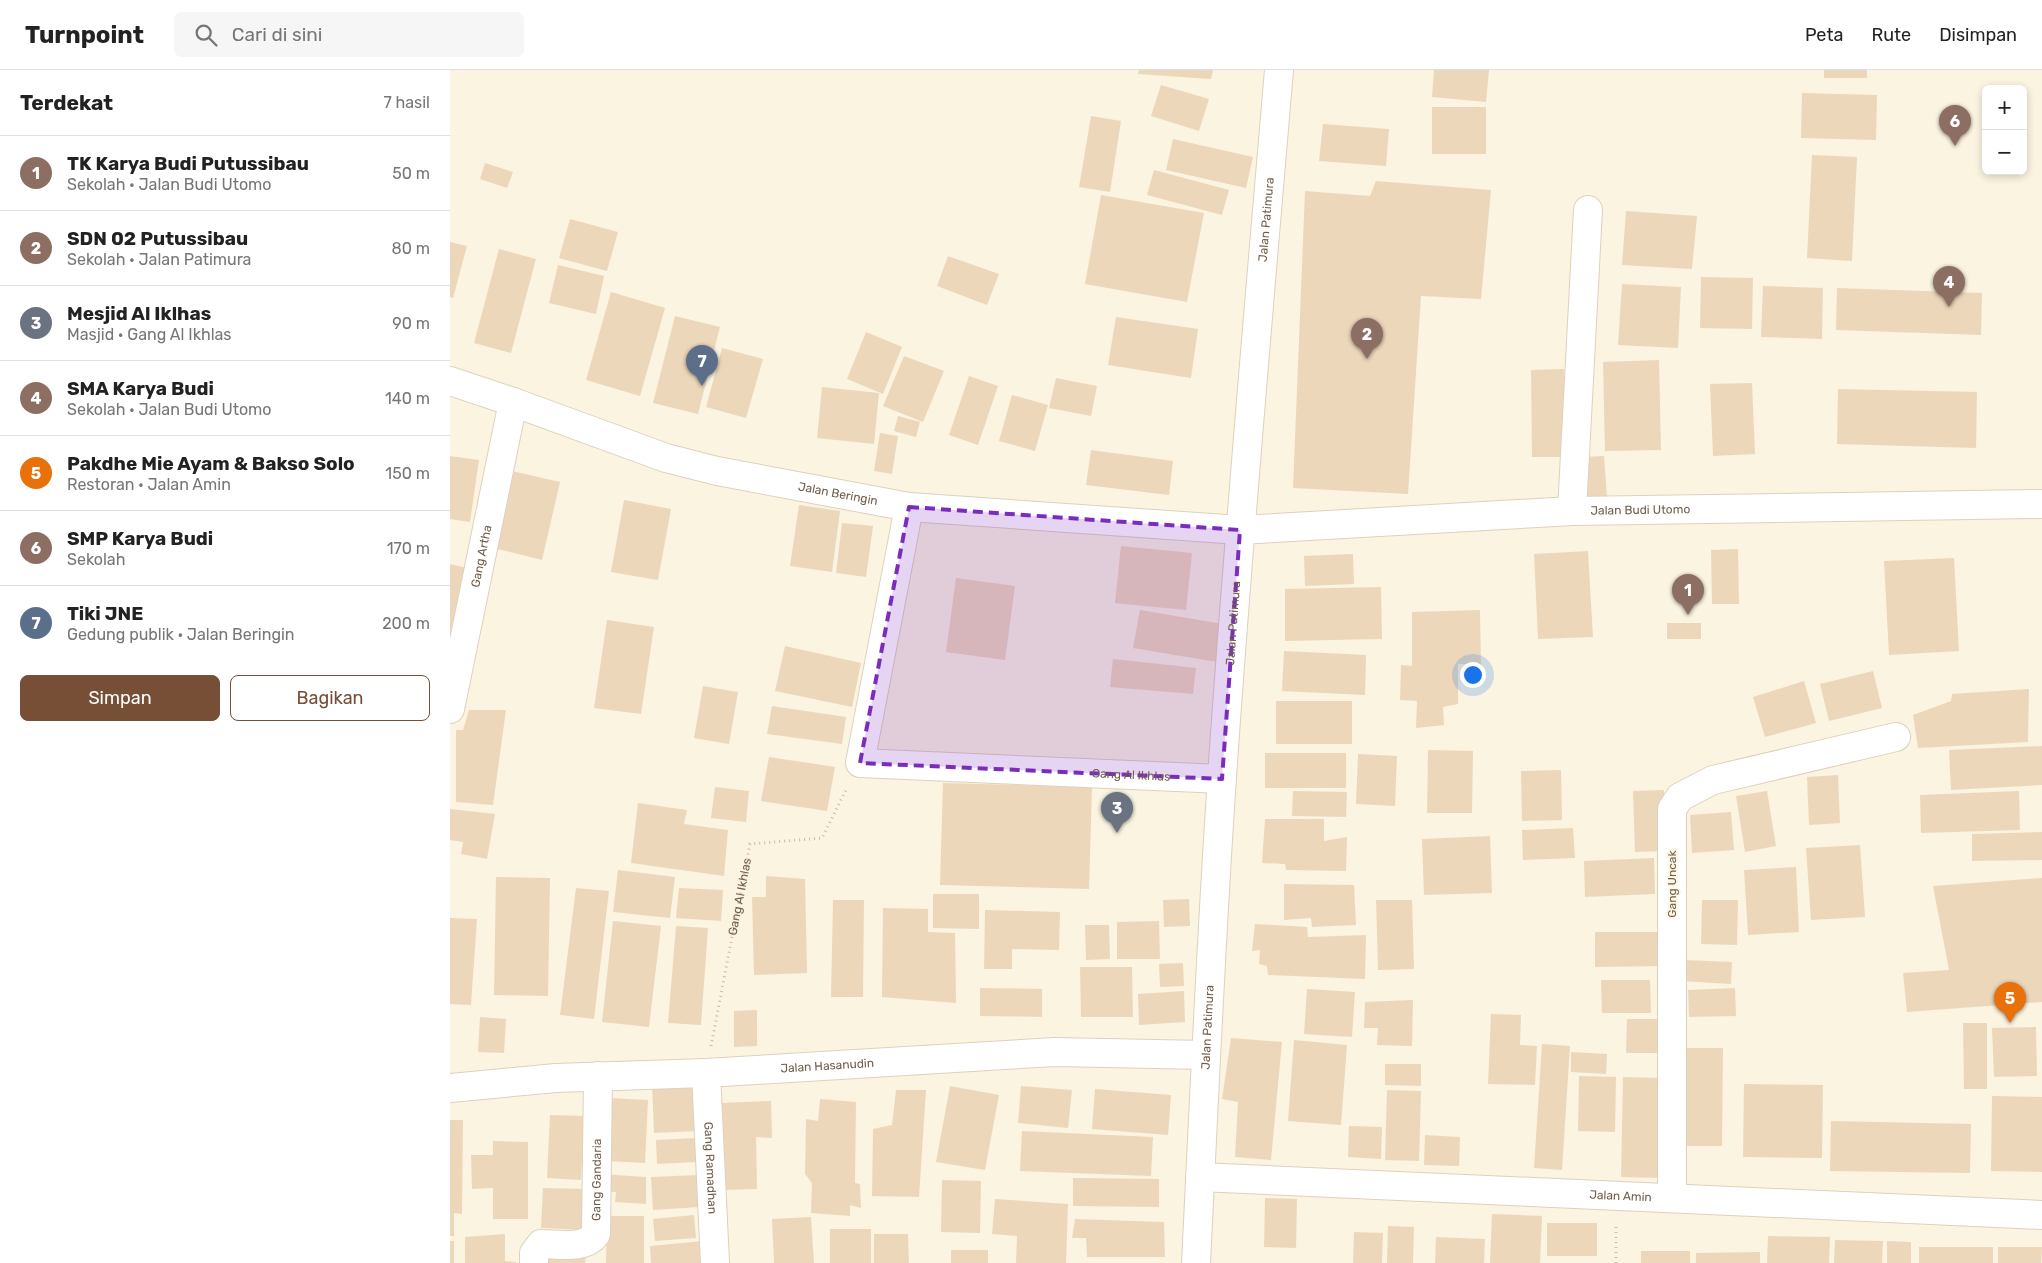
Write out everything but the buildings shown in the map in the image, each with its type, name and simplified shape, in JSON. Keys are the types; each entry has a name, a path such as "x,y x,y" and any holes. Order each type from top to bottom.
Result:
{"street":[{"name":"Jalan Patimura","path":"1196,1263 1205,1055 1222,778 1240,530 1279,70"},
{"path":"1572,510 1588,210"},
{"name":"Jalan Beringin","path":"450,381 666,458 717,471 909,507 1240,530"},
{"name":"Gang Artha","path":"450,709 513,402"},
{"name":"Jalan Budi Utomo","path":"1240,530 1572,510 2042,504"},
{"path":"860,763 909,507"},
{"name":"Gang Uncak","path":"1672,1198 1672,810 1680,797 1713,780 1896,737"},
{"name":"Gang Al Ikhlas","path":"860,763 1222,778"},
{"name":"Jalan Hasanudin","path":"450,1088 598,1076 706,1073 1055,1052 1205,1055"},
{"name":"Gang Ramadhan","path":"706,1073 715,1263"},
{"name":"Gang Gandaria","path":"534,1263 534,1254 541,1244 585,1244 596,1234 598,1076"},
{"name":"Jalan Amin","path":"1200,1177 2042,1215"}],"path":[{"name":"Gang Al Ikhlas","path":"706,1073 750,844 822,838 860,763"},
{"path":"1616,1195 1616,1263"}],"highlighted area":[{"path":"909,507 1240,530 1222,779 860,763"}],"place":[{"name":"SMP Karya Budi","path":"1955,146"},
{"name":"SMA Karya Budi","path":"1949,307"},
{"name":"SDN 02 Putussibau","path":"1367,359"},
{"name":"Tiki JNE","path":"702,386"},
{"name":"TK Karya Budi Putussibau","path":"1688,615"},
{"name":"Mesjid Al Iklhas","path":"1117,833"},
{"name":"Pakdhe Mie Ayam & Bakso Solo","path":"2010,1023"}]}
